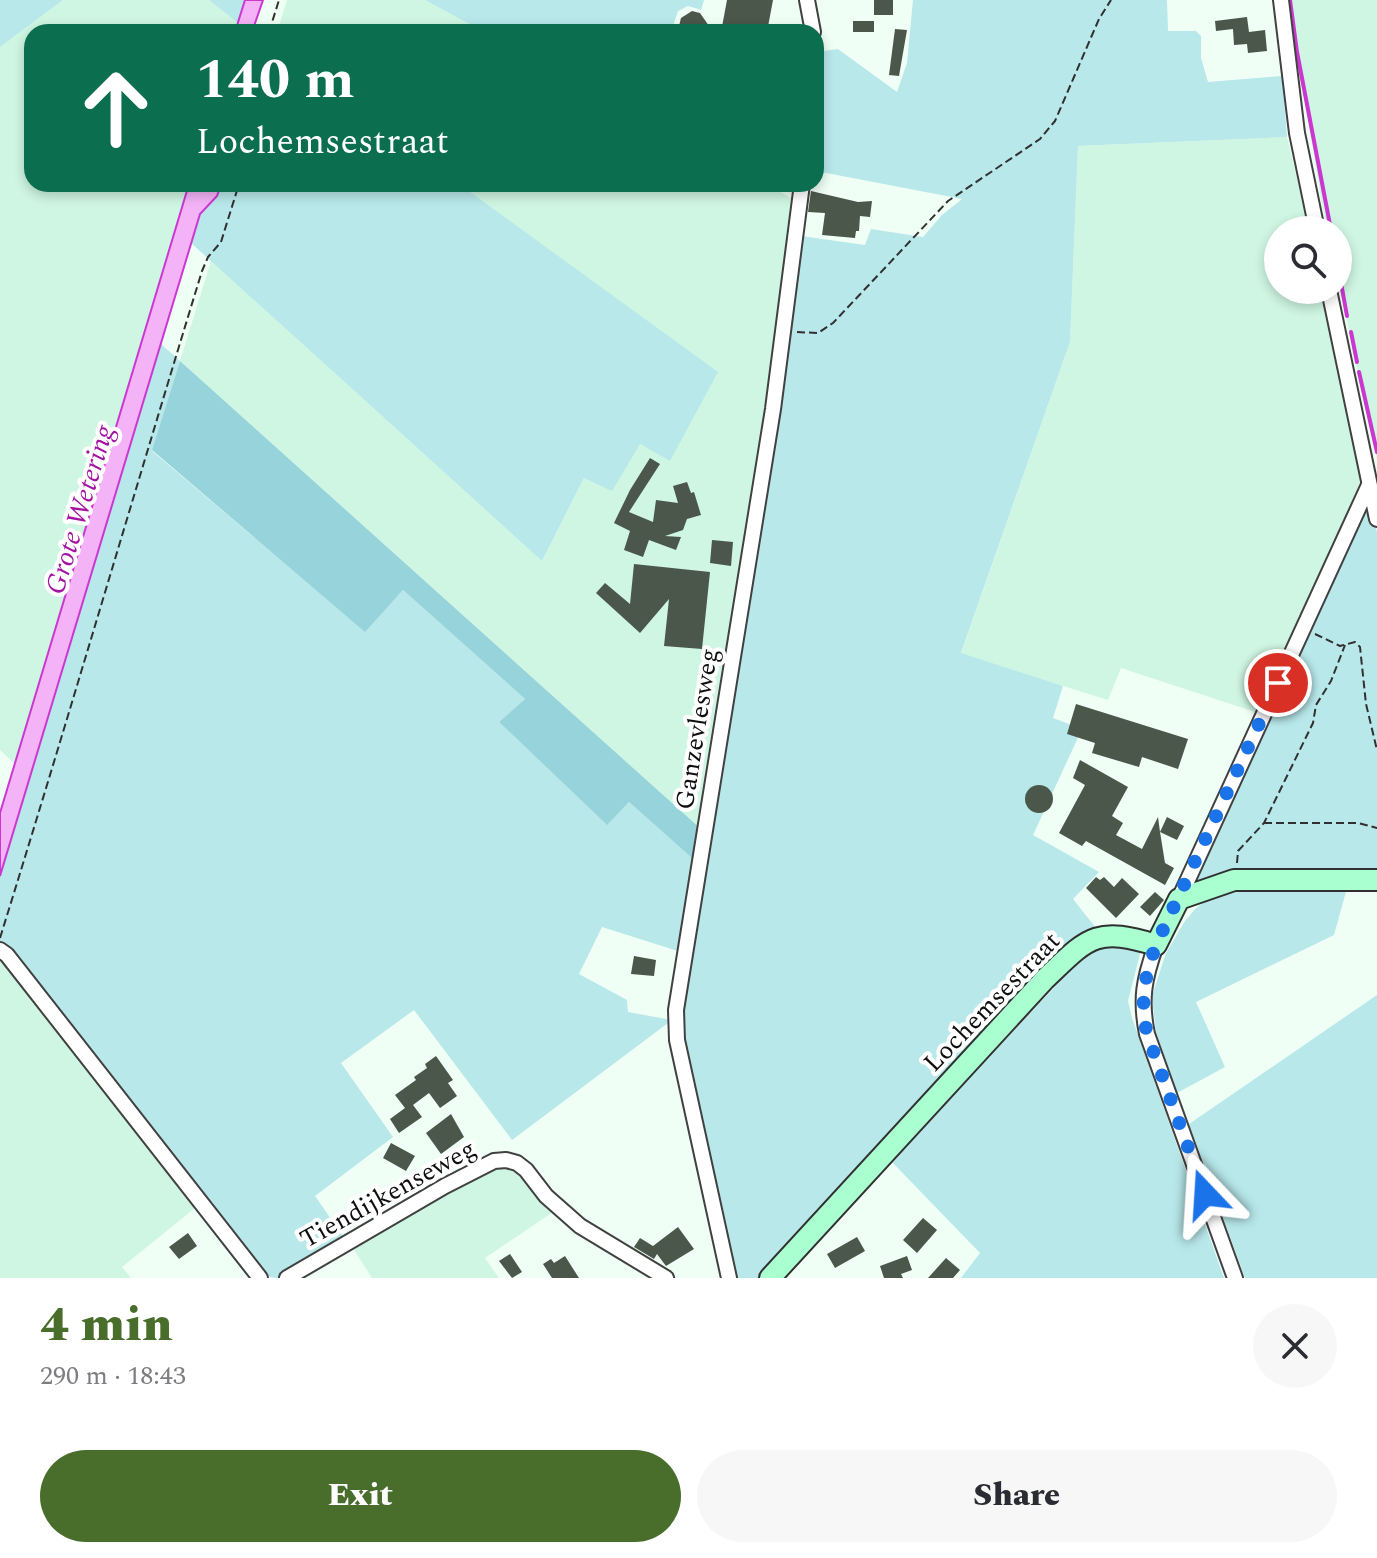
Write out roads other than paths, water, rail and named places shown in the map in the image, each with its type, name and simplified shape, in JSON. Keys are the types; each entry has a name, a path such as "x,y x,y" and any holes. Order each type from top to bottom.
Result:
{"street":[{"path":"807,0 812,24"},
{"path":"1281,0 1297,133 1314,216"},
{"name":"Ganzevlesweg","path":"729,1278 677,1040 676,1010 773,409 801,192"},
{"path":"1332,304 1377,519"},
{"path":"1235,1278 1147,1034 1142,1010 1144,981 1156,945 1369,485"},
{"path":"1179,899 1234,880 1377,880"},
{"name":"Lochemsestraat","path":"770,1278 1045,979 1081,945 1091,939 1127,936 1156,945"},
{"path":"0,950 260,1278"},
{"name":"Tiendijkenseweg","path":"287,1278 445,1186 494,1161 506,1160 526,1170 546,1196 580,1226 666,1278"}],"waterway":[{"path":"1290,0 1328,216"},
{"path":"1345,304 1347,316"},
{"path":"1351,332 1357,362"},
{"path":"1359,372 1377,452"}],"water label":[{"name":"Grote Wetering","path":"80,510"}]}
